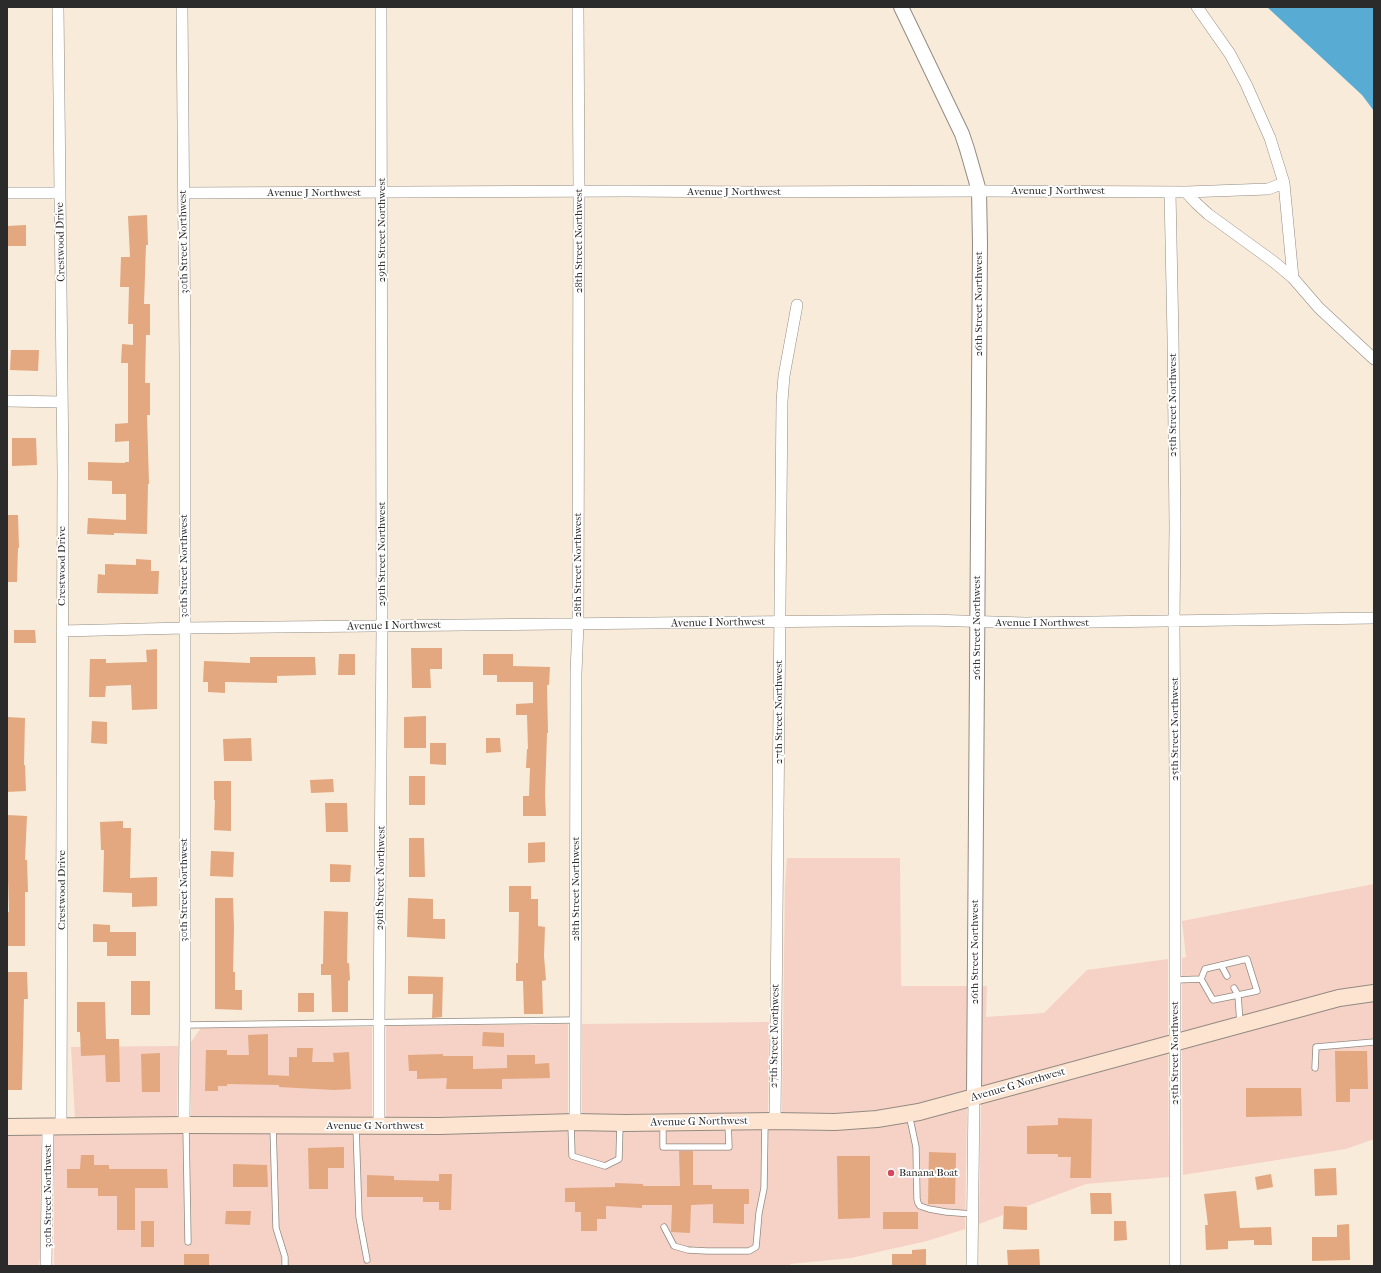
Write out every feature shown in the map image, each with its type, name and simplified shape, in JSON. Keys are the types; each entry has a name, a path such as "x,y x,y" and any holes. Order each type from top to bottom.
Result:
{"main road":[{"name":"Avenue G Northwest","path":"7,1126 379,1126 573,1122 835,1122 877,1119 909,1114 974,1097 1339,998 1374,993"}],"street":[{"name":"Crestwood Drive","path":"54,1126 62,631 62,402 58,7"},
{"name":"30th Street Northwest","path":"182,7 185,357 185,1125"},
{"name":"29th Street Northwest","path":"379,1126 382,626 380,7"},
{"name":"28th Street Northwest","path":"573,1122 575,1020 576,673 578,624 580,192 578,7"},
{"name":"26th Street Northwest","path":"901,7 962,134 979,191 980,243 972,1266"},
{"path":"1197,7 1230,54 1246,84 1270,138 1284,183 1293,278"},
{"name":"Avenue J Northwest","path":"183,193 626,191 1186,192 1268,189 1284,183"},
{"name":"25th Street Northwest","path":"1170,192 1175,526 1176,1266"},
{"path":"1186,192 1196,204 1208,214 1274,262 1293,278 1318,308 1374,359"},
{"path":"7,193 60,193"},
{"name":"27th Street Northwest","path":"770,1121 779,787 779,622 782,400 784,376 797,305"},
{"path":"7,401 62,402"},
{"name":"Avenue I Northwest","path":"62,631 184,628 930,620 1025,623 1374,618"},
{"name":"30th Street Northwest","path":"46,1266 54,1126"}],"lane":[{"path":"1247,959 1257,991 1213,1000 1201,979 1205,969 1247,959"},
{"path":"1221,965 1227,976"},
{"path":"1175,980 1201,979"},
{"path":"1234,988 1238,995 1240,1025"},
{"path":"185,1025 575,1020"},
{"path":"1315,1068 1316,1047 1374,1042"},
{"path":"909,1114 916,1148 918,1203 920,1206 934,1210 972,1214"},
{"path":"664,1227 674,1246 688,1250 749,1251 756,1247 759,1213 764,1188 770,1121"},
{"path":"573,1122 572,1156 605,1166 619,1159 620,1123"},
{"path":"662,1123 663,1147 729,1148 728,1122"},
{"path":"185,1125 188,1242"},
{"path":"273,1126 276,1228 285,1257 285,1266"},
{"path":"356,1126 359,1217 367,1260"}],"shaded area":[{"path":"787,858 900,858 901,986 968,986 967,1091 917,1104 876,1111 834,1114 782,1113 785,885"},
{"path":"1374,884 1374,985 1337,991 1182,1033 1182,958 1186,957 1182,921"},
{"path":"1168,959 1168,1037 981,1087 982,986 987,986 986,1017 1044,1013 1087,970"},
{"path":"1374,1000 1374,1139 1346,1149 1183,1175 1182,1049 1340,1006"},
{"path":"769,1022 768,1113 625,1115 582,1114 582,1024"},
{"path":"568,1024 568,1115 386,1118 386,1026"},
{"path":"372,1027 372,1118 191,1117 191,1042 201,1028"},
{"path":"178,1046 177,1117 75,1118 71,1047"},
{"path":"1168,1053 1169,1177 1086,1184 979,1224 981,1103"},
{"path":"967,1107 965,1229 927,1241 851,1258 790,1264 789,1266 54,1266 54,1134 440,1134 575,1130 835,1130 899,1124"},
{"path":"7,1134 41,1134 39,1266 7,1266"}],"water":[{"path":"1267,7 1374,7 1374,111 1362,95"}],"building":[{"path":"147,215 148,245 146,245 144,304 150,304 150,335 146,335 145,383 150,383 150,415 147,415 149,484 147,534 87,534 88,518 126,520 126,494 112,494 112,481 88,480 88,462 129,462 129,441 115,442 115,424 128,423 128,363 121,363 122,344 133,345 133,324 128,324 129,287 120,287 121,257 130,257 128,216"},
{"path":"26,225 26,246 7,246 7,226"},
{"path":"11,350 39,350 38,371 10,370"},
{"path":"12,438 36,438 37,465 12,466"},
{"path":"7,515 18,515 19,548 17,582 7,582"},
{"path":"136,559 151,560 151,571 159,571 158,594 97,593 98,574 105,575 105,564 136,565"},
{"path":"14,630 35,630 36,643 14,643"},
{"path":"411,648 442,648 442,669 430,669 431,688 412,688"},
{"path":"157,649 157,709 132,710 131,685 106,686 105,697 89,697 90,659 106,659 106,663 147,662 146,650"},
{"path":"339,654 355,654 355,675 338,675"},
{"path":"483,654 513,654 513,666 550,667 549,685 547,685 548,733 545,796 546,816 523,816 523,796 529,796 530,768 526,768 528,749 527,715 516,715 516,704 533,703 533,682 497,682 497,675 483,675"},
{"path":"250,657 315,657 316,675 277,676 277,683 225,682 225,693 208,692 208,682 203,682 204,661 250,663"},
{"path":"426,716 426,748 404,748 404,717"},
{"path":"7,717 25,718 24,765 26,791 7,792"},
{"path":"92,721 107,722 107,744 91,743"},
{"path":"251,738 252,761 224,761 223,739"},
{"path":"486,738 500,738 501,752 486,753"},
{"path":"430,743 446,743 446,765 430,764"},
{"path":"409,776 425,776 425,805 409,805"},
{"path":"333,779 334,792 311,793 310,780"},
{"path":"214,781 231,781 231,831 214,830"},
{"path":"325,803 347,803 348,832 326,832"},
{"path":"7,815 27,816 25,860 27,860 28,892 25,892 25,946 7,946 7,912 9,912 7,881"},
{"path":"123,821 123,828 131,828 130,878 157,877 157,906 132,907 132,893 103,892 104,850 101,850 100,822"},
{"path":"409,838 424,838 425,877 409,877"},
{"path":"545,842 545,862 528,863 528,843"},
{"path":"211,851 234,852 233,877 210,876"},
{"path":"330,864 351,865 350,882 330,882"},
{"path":"509,886 531,886 531,899 538,899 538,926 545,927 544,956 546,980 542,981 543,1014 524,1014 523,981 516,981 516,963 518,963 519,912 509,912"},
{"path":"215,898 233,898 233,972 235,972 235,990 242,990 242,1010 215,1009"},
{"path":"408,898 433,899 433,919 445,919 445,939 407,937"},
{"path":"324,911 348,912 347,963 349,963 350,980 348,981 348,1012 332,1012 331,975 321,975 321,964 323,964"},
{"path":"93,924 110,925 110,932 136,932 136,956 107,956 107,942 93,942"},
{"path":"7,972 27,972 28,999 24,999 22,1090 7,1090"},
{"path":"408,976 443,977 442,1017 432,1018 433,994 408,994"},
{"path":"131,981 150,981 150,1015 131,1015"},
{"path":"298,993 314,993 314,1012 298,1012"},
{"path":"77,1002 105,1002 106,1039 119,1039 120,1082 106,1082 105,1055 81,1056 80,1032 77,1032"},
{"path":"483,1032 504,1033 504,1047 482,1046"},
{"path":"268,1034 268,1075 289,1076 289,1057 297,1057 297,1048 313,1048 312,1062 334,1062 333,1053 349,1052 351,1089 334,1090 279,1087 279,1085 227,1084 227,1086 218,1086 218,1091 205,1091 206,1050 227,1050 227,1055 249,1055 248,1035"},
{"path":"1335,1051 1367,1051 1368,1089 1350,1089 1350,1102 1336,1102"},
{"path":"160,1053 160,1092 142,1092 141,1054"},
{"path":"443,1054 443,1056 473,1056 473,1069 507,1068 507,1055 535,1055 535,1064 549,1063 550,1078 502,1079 502,1089 446,1089 447,1078 417,1079 417,1071 409,1071 408,1055"},
{"path":"1246,1088 1301,1088 1302,1116 1246,1117"},
{"path":"1058,1118 1092,1119 1091,1178 1070,1178 1071,1157 1058,1157 1058,1154 1027,1154 1027,1126 1058,1125"},
{"path":"344,1147 344,1168 328,1168 328,1189 309,1189 308,1148"},
{"path":"679,1151 693,1151 693,1185 712,1185 712,1189 749,1189 749,1204 744,1204 744,1224 713,1223 713,1204 691,1205 690,1233 671,1232 672,1205 642,1205 642,1208 606,1206 606,1219 597,1219 597,1231 581,1231 581,1212 575,1212 575,1202 565,1202 565,1188 615,1187 615,1183 643,1184 643,1186 680,1186"},
{"path":"929,1152 956,1153 955,1204 928,1204"},
{"path":"81,1155 94,1155 94,1165 109,1165 109,1169 167,1169 168,1188 135,1188 135,1230 117,1230 117,1196 98,1196 98,1188 67,1188 67,1169 80,1169"},
{"path":"837,1156 870,1156 870,1218 838,1219"},
{"path":"233,1164 267,1165 268,1187 233,1187"},
{"path":"1336,1168 1337,1195 1315,1196 1314,1169"},
{"path":"439,1174 452,1174 451,1210 439,1210 439,1202 423,1202 423,1197 367,1197 367,1175 394,1176 394,1180 439,1181"},
{"path":"1271,1174 1273,1187 1257,1190 1255,1177"},
{"path":"1236,1191 1240,1228 1271,1227 1272,1245 1254,1245 1254,1240 1228,1241 1228,1249 1206,1250 1205,1225 1208,1225 1204,1194"},
{"path":"1090,1193 1111,1193 1112,1214 1091,1214"},
{"path":"1004,1206 1027,1207 1027,1230 1003,1229"},
{"path":"226,1211 251,1211 250,1225 225,1224"},
{"path":"883,1212 918,1212 918,1229 883,1229"},
{"path":"141,1221 154,1221 154,1247 141,1247"},
{"path":"1114,1221 1126,1221 1127,1240 1114,1241"},
{"path":"1349,1224 1350,1260 1312,1261 1312,1237 1337,1237 1337,1225"},
{"path":"926,1249 926,1266 892,1266 892,1254 912,1254 912,1250"},
{"path":"1039,1249 1040,1266 1008,1266 1007,1250"},
{"path":"184,1254 209,1254 209,1266 184,1266"}],"place":[{"name":"Banana Boat","path":"891,1173"}]}
